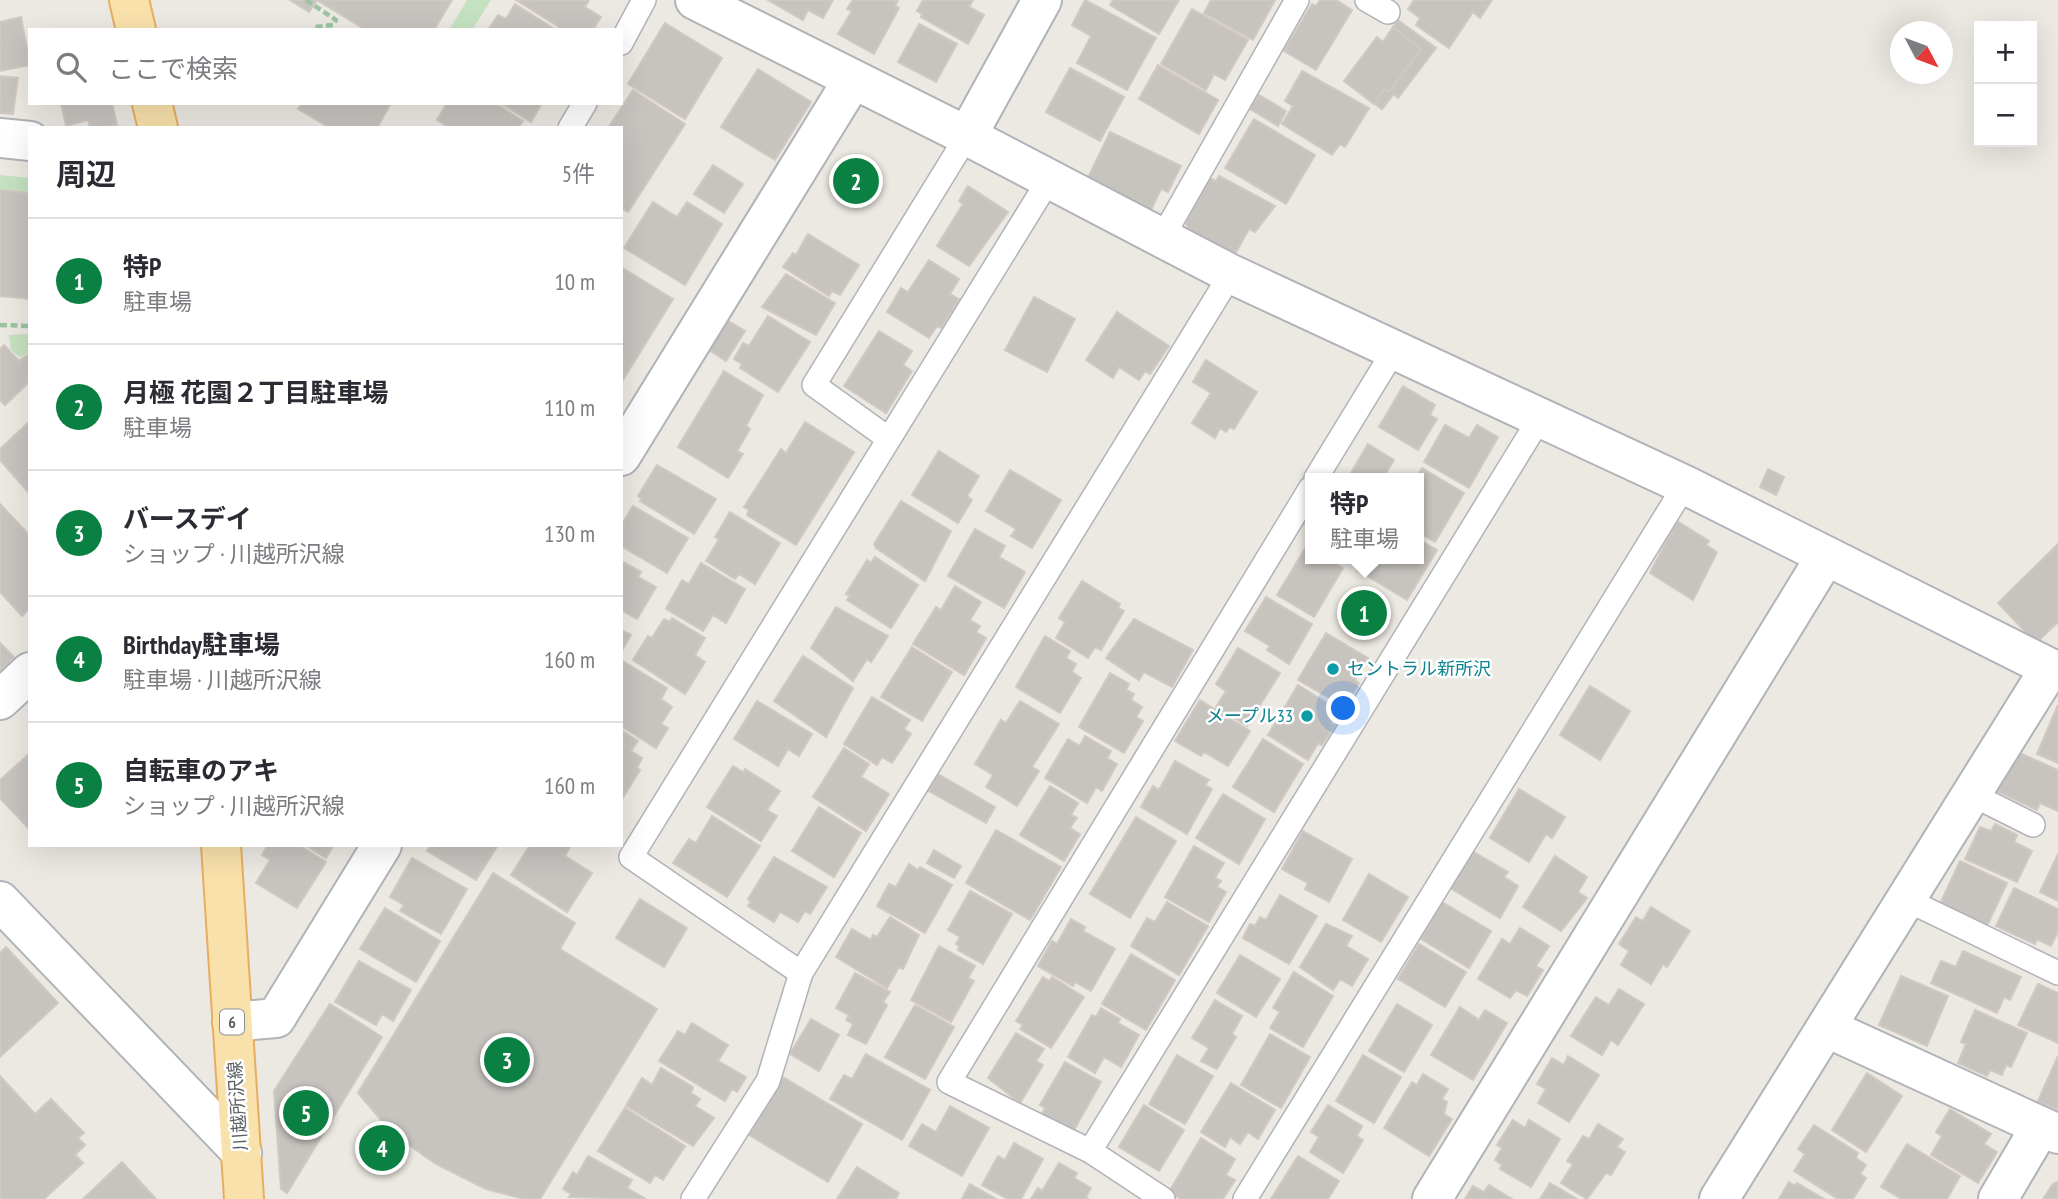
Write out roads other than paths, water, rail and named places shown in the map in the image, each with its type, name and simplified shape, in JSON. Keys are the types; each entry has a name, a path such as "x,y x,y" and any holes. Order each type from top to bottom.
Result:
{"main road":[{"path":"129,0 136,28"},
{"path":"152,105 158,126"},
{"name":"川越所沢線","path":"221,847 244,1199"}],"street":[{"path":"967,136 1042,0"},
{"path":"707,2 852,81 1050,178 1231,274 1685,485 2054,670 1971,794 1719,1199"},
{"path":"623,453 852,81"},
{"path":"0,138 28,141"},
{"path":"1432,1199 1826,556"},
{"path":"0,700 28,674"},
{"path":"232,1022 276,1018 381,847"},
{"path":"0,901 145,1056 242,1153"},
{"path":"1827,1028 2049,1130 1998,1199"}],"lane":[{"path":"623,39 644,0"},
{"path":"1162,238 1297,0"},
{"path":"1367,0 1388,12"},
{"path":"571,126 584,105"},
{"path":"889,439 814,385 967,136"},
{"path":"801,973 631,857 1050,178"},
{"path":"693,1199 768,1081 801,973 1231,274"},
{"path":"1319,473 1394,352"},
{"path":"1090,1151 1540,418"},
{"path":"1245,1199 1685,485"},
{"path":"1163,1199 1090,1151 949,1082 1305,497"},
{"path":"1971,794 2033,825"},
{"path":"1905,899 2058,973"}],"place":[{"name":"月極 花園２丁目駐車場","path":"856,181"},
{"name":"特P","path":"1364,613"},
{"name":"セントラル新所沢","path":"1333,669"},
{"name":"メープル33","path":"1307,716"},
{"name":"バースデイ","path":"507,1060"},
{"name":"自転車のアキ","path":"306,1113"},
{"name":"Birthday駐車場","path":"382,1148"}]}
